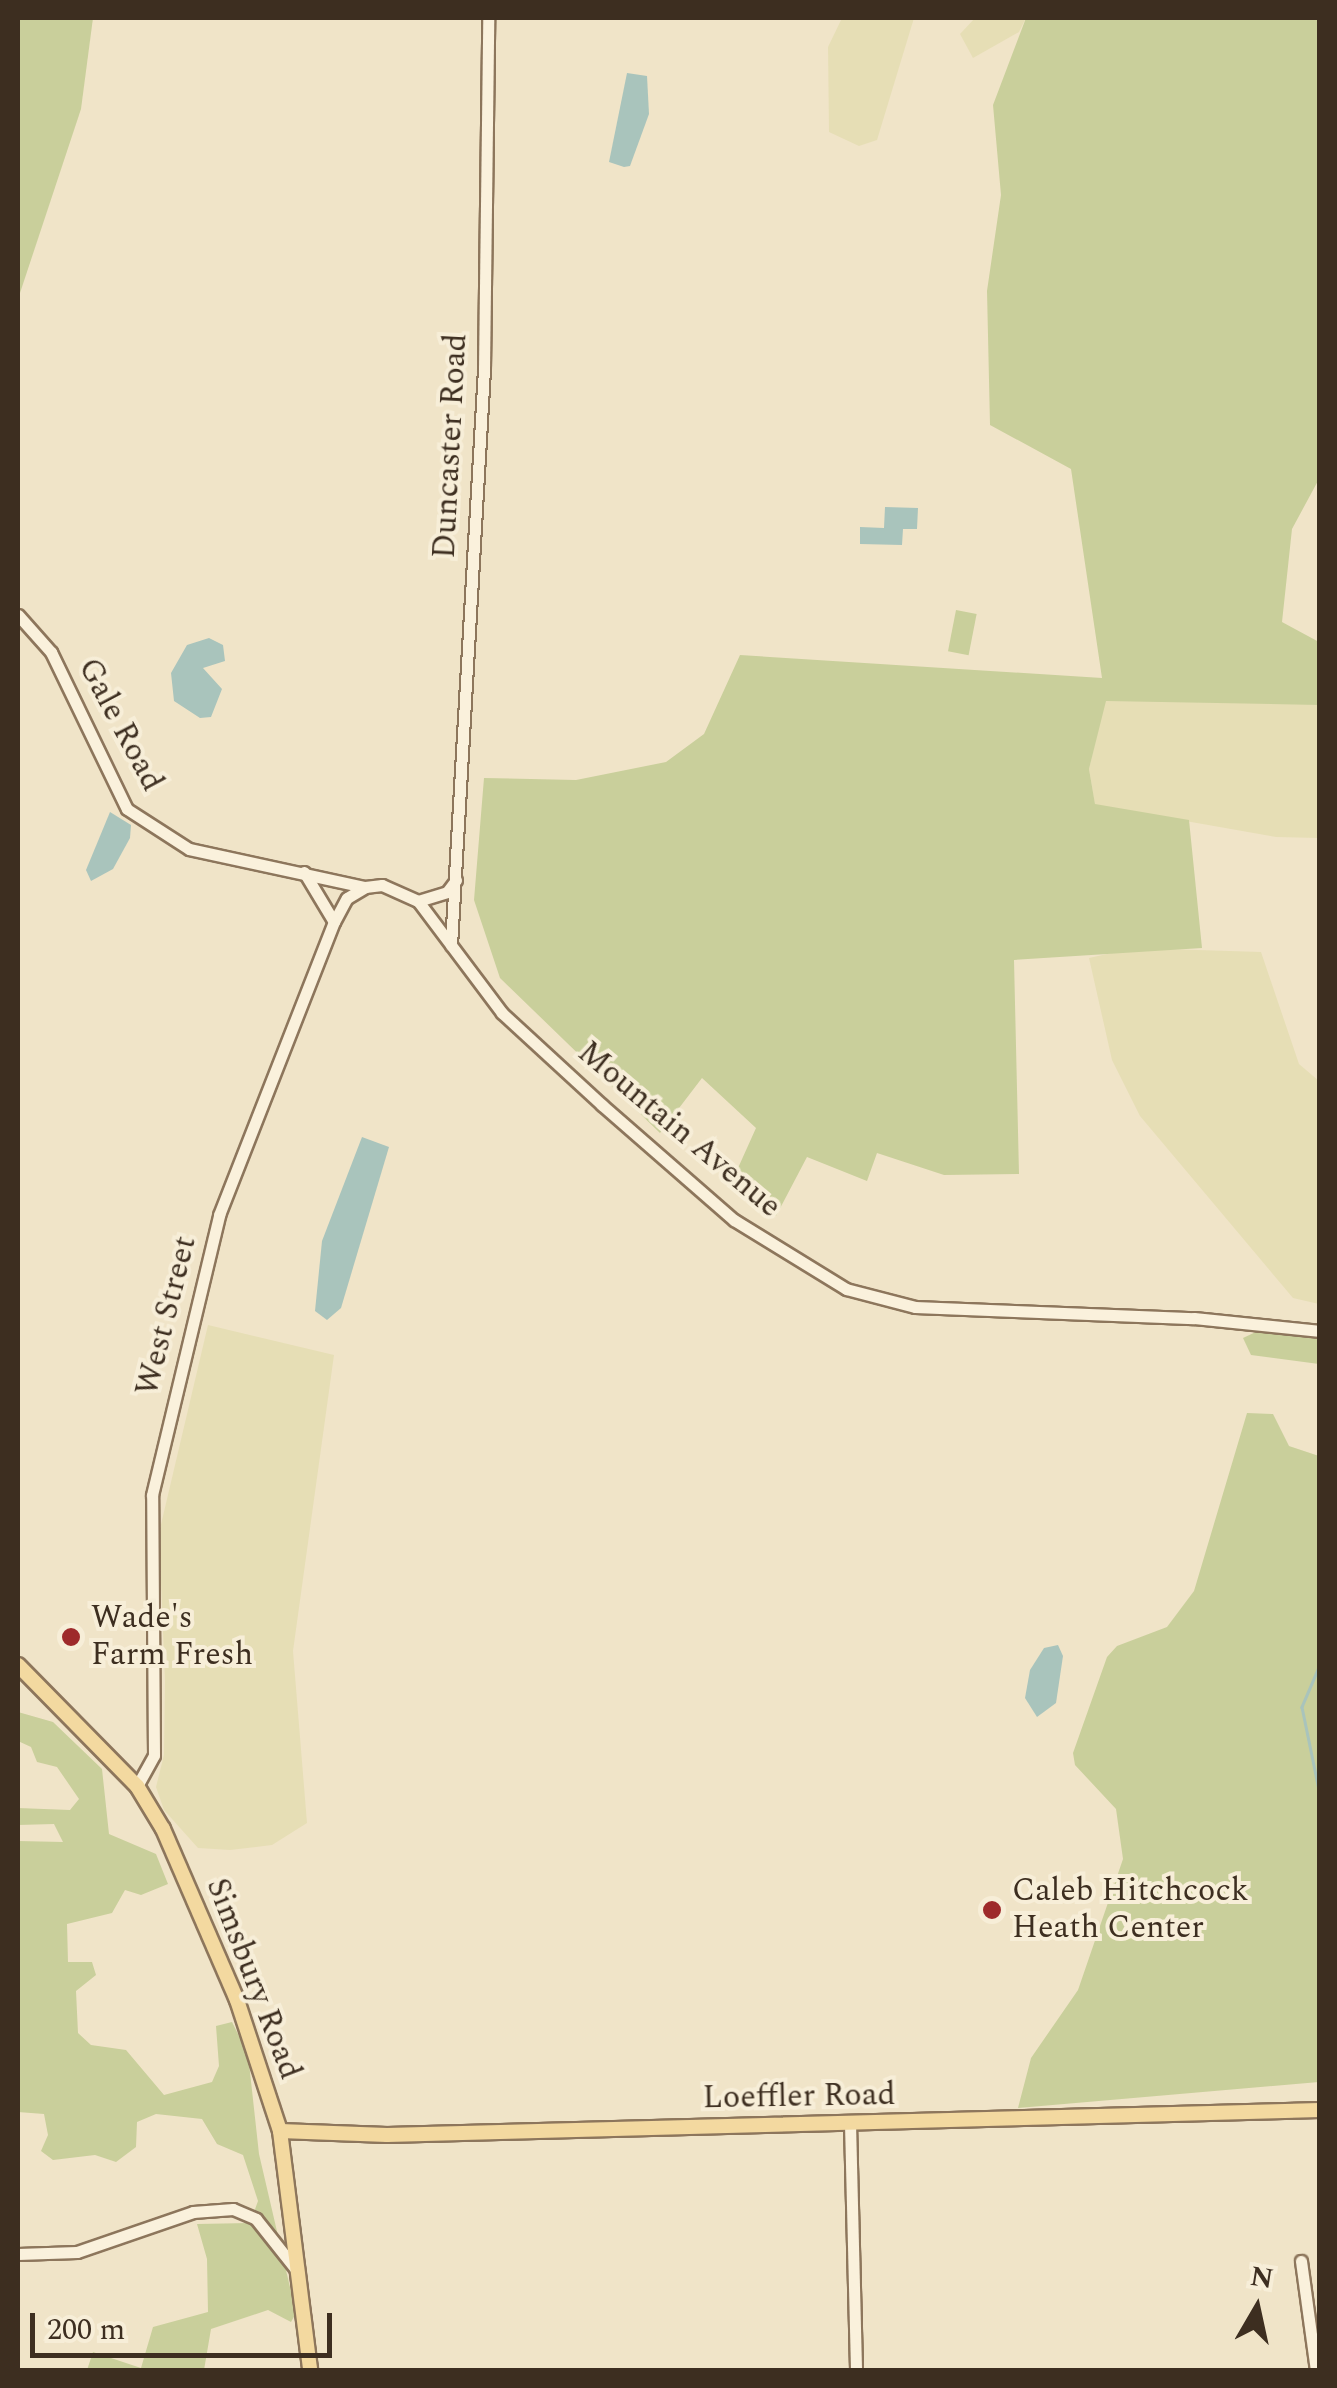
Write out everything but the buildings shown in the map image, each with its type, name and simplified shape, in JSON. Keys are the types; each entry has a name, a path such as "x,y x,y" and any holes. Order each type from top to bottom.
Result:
{"main road":[{"name":"Simsbury Road","path":"18,1665 137,1786 163,1829 237,2000 280,2131 310,2370"},
{"name":"Loeffler Road","path":"280,2131 387,2135 1320,2110"}],"street":[{"name":"Duncaster Road","path":"451,945 458,876 484,369 488,18"},
{"name":"Gale Road","path":"18,614 51,652 127,809 189,848 365,887"},
{"path":"304,872 334,922"},
{"path":"365,887 382,885 418,900 447,892 458,876"},
{"name":"West Street","path":"137,1786 154,1756 147,1560 157,1469 228,1189 334,922 347,898 365,887"},
{"name":"Mountain Avenue","path":"418,900 502,1013 734,1220 846,1289 915,1308 1194,1318 1320,1331"},
{"path":"850,2123 856,2370"},
{"path":"18,2254 77,2252 193,2212 234,2209 256,2219 300,2274"},
{"path":"1301,2261 1316,2370"}],"shaded area":[{"path":"842,18 914,18 877,140 859,146 829,132 828,47"},
{"path":"975,18 1026,18 1019,32 973,58 960,34"},
{"path":"1262,700 1319,705 1319,838 1276,837 1095,805 1089,769 1105,701"},
{"path":"1134,948 1261,952 1299,1064 1319,1081 1319,1304 1293,1298 1140,1116 1112,1060 1089,958"},
{"path":"208,1325 334,1355 293,1651 307,1823 272,1845 230,1850 198,1848 164,1810 156,1787 164,1755 165,1681 159,1533"}],"green space":[{"path":"18,18 93,18 81,109 18,299"},
{"path":"1026,18 1319,18 1319,479 1292,529 1282,622 1319,642 1319,705 1106,701 1089,769 1095,804 1189,820 1202,948 1014,960 1019,1174 944,1175 877,1153 867,1181 807,1157 776,1216 729,1188 756,1128 702,1078 660,1133 500,978 474,900 484,778 576,780 666,762 704,734 740,655 1102,678 1071,469 990,425 987,291 1001,195 993,105"},
{"path":"956,610 977,614 969,655 948,651"},
{"path":"1260,1330 1319,1339 1319,1364 1251,1355 1243,1338"},
{"path":"1247,1413 1273,1414 1289,1446 1319,1456 1319,2082 1018,2108 1031,2058 1078,1990 1123,1859 1116,1809 1075,1765 1073,1753 1107,1657 1117,1646 1167,1627 1194,1591"},
{"path":"18,1712 53,1722 102,1769 109,1834 156,1854 168,1884 141,1895 125,1890 112,1913 67,1924 68,1962 92,1962 96,1975 76,1991 78,2033 91,2045 126,2050 164,2095 212,2082 219,2066 216,2026 232,2022 248,2054 259,2154 296,2313 291,2322 268,2310 211,2329 204,2370 87,2370 93,2352 141,2368 153,2327 208,2312 207,2259 197,2224 250,2223 258,2201 243,2155 217,2144 202,2119 156,2114 137,2122 136,2147 116,2162 95,2155 53,2160 41,2151 48,2135 44,2114 18,2112 18,1841 63,1842 54,1824 18,1825 18,1808 70,1810 79,1799 57,1767 37,1762 31,1747 18,1741"}],"water":[{"path":"627,73 647,76 649,114 630,166 624,167 609,162"},
{"path":"885,507 918,508 917,529 903,529 902,545 860,544 860,527 884,528"},
{"path":"209,638 223,645 225,661 203,668 222,689 211,717 200,718 174,701 171,673 187,645"},
{"path":"110,812 131,825 130,838 113,869 91,881 86,870"},
{"path":"362,1137 389,1147 341,1308 327,1320 315,1311 322,1241"},
{"path":"1058,1645 1063,1656 1056,1703 1037,1717 1025,1698 1030,1670 1044,1648"}],"waterway":[{"path":"1320,1665 1302,1707 1320,1795"}],"place":[{"name":"Wade's Farm Fresh","path":"71,1637"},
{"name":"Caleb Hitchcock Heath Center","path":"992,1910"}]}
